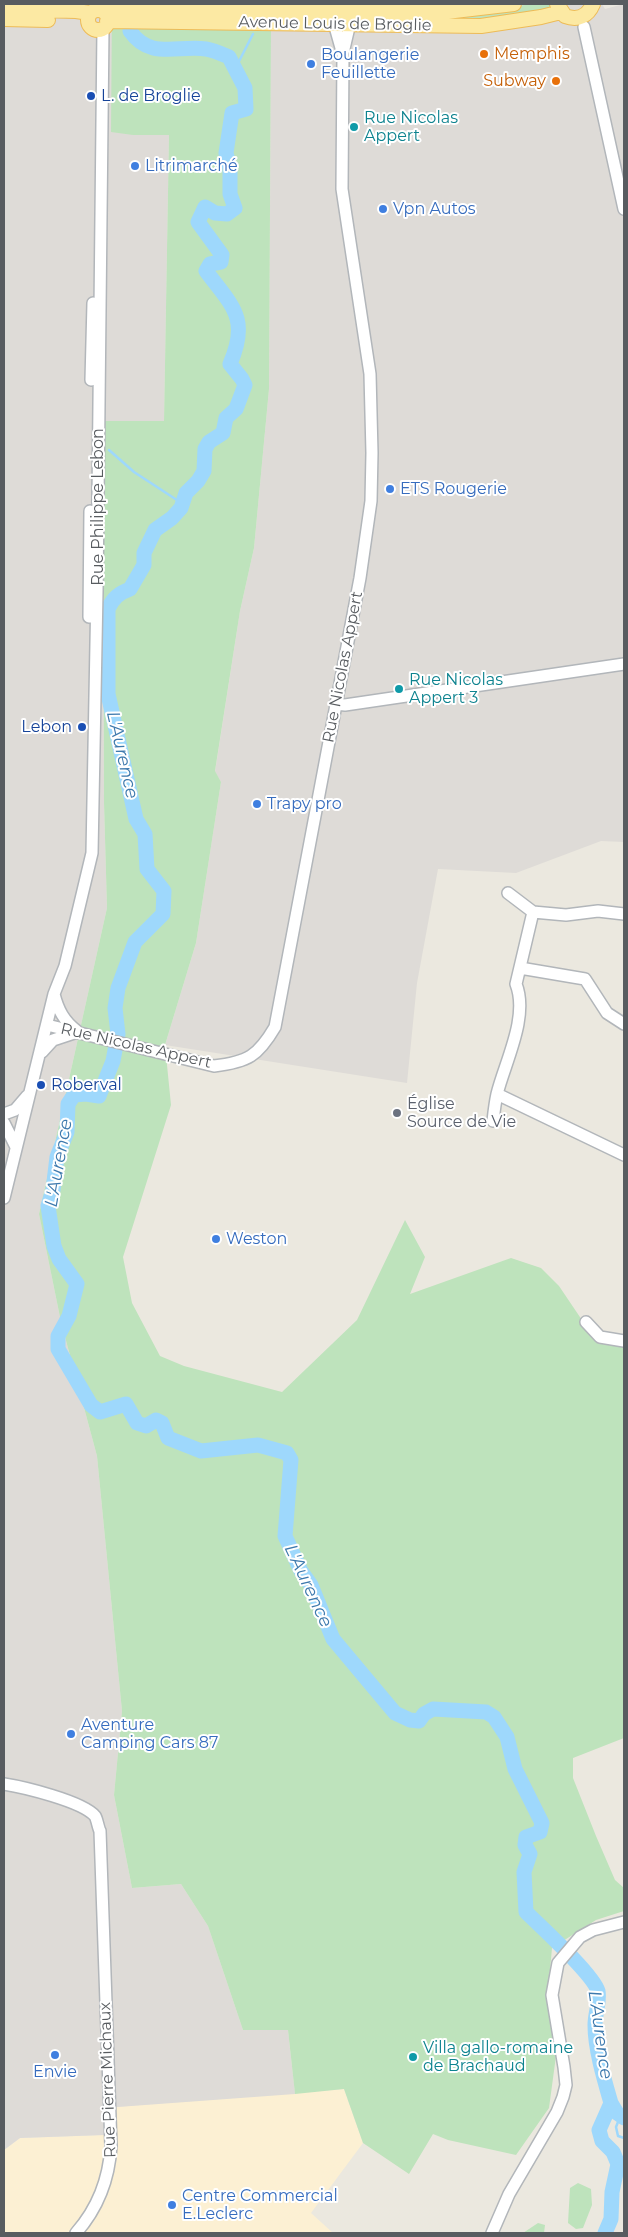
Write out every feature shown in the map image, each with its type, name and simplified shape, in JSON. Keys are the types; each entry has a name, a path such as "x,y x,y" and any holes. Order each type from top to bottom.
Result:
{"main road":[{"name":"Avenue Louis de Broglie","path":"4,19 98,21 118,9 145,8 335,13 446,12 514,4"},
{"name":"Avenue Louis de Broglie","path":"350,13 481,26 541,18 559,8"},
{"path":"559,8 569,18 584,16"},
{"name":"Avenue Louis de Broglie","path":"4,9 76,11 98,21"}],"street":[{"name":"Rue Nicolas Appert","path":"47,1025 214,1066 232,1064 249,1059 264,1045 275,1027 360,578 371,501 370,374 342,189 342,55 335,13"},
{"name":"Rue Nicolas Appert","path":"342,55 350,13"},
{"path":"584,16 624,209"},
{"name":"Rue Philippe Lebon","path":"4,1198 58,981 59,963 72,913 84,850 98,21"},
{"path":"336,704 345,705 624,664"},
{"path":"508,892 533,912 566,915 598,911 624,914"},
{"path":"493,1121 497,1094 507,1065 520,1009 520,994 516,984 533,912"},
{"path":"520,968 585,979 607,1013 624,1024"},
{"path":"54,994 62,1016 68,1025 78,1032"},
{"path":"39,1057 53,1040 78,1032"},
{"path":"497,1094 624,1155"},
{"path":"4,1114 15,1110 29,1095"},
{"path":"4,1117 22,1122"},
{"path":"4,1123 16,1148"},
{"path":"586,1322 600,1337 624,1341"},
{"name":"Rue Pierre Michaux","path":"4,1784 29,1787 81,1807 95,1816 100,1831 111,2146 110,2164 101,2195 76,2233"},
{"path":"492,2233 509,2194 557,2112 566,2085 552,1995 557,1967 570,1948 587,1932 624,1922"}],"shaded area":[{"path":"4,4 113,4 132,135 169,135 164,422 103,421 104,803 107,908 39,1214 61,1322 97,1456 122,1711 114,1795 132,1888 181,1884 208,1926 243,2030 288,2030 295,2094 104,2108 104,2135 20,2138 4,2150"},
{"path":"250,4 602,4 605,9 624,4 624,842 601,841 516,873 438,869 417,983 407,1083 165,1045 196,943 221,782 215,772 240,611 254,548 269,389 271,30"},
{"path":"344,2089 363,2143 311,2213 333,2233 4,2233 4,2150 20,2138 104,2135 103,2108"}],"green space":[{"path":"112,4 271,30 269,389 254,548 240,611 215,771 221,782 196,943 165,1045 171,1105 123,1257 132,1303 160,1356 184,1366 282,1392 357,1320 405,1220 425,1257 410,1294 511,1258 541,1268 559,1286 586,1326 624,1343 624,1738 573,1758 573,1778 615,1880 624,1888 624,1911 596,1920 552,1948 547,2003 556,2056 549,2108 516,2155 448,2140 433,2134 409,2174 363,2143 344,2089 295,2094 288,2030 243,2030 208,1926 181,1884 132,1888 114,1795 122,1711 97,1456 61,1322 39,1214 107,908 104,803 103,421 164,421 169,135 133,135 111,132"},
{"path":"532,4 552,4 553,8 508,20 444,22 441,17"},
{"path":"578,2183 591,2189 592,2205 583,2228 576,2229 568,2223 570,2188"},
{"path":"538,2223 545,2225 544,2233 523,2233"}],"waterway":[{"name":"L'Aurence","path":"130,31 138,40 155,48 206,49 229,57 245,88 246,109 232,113 226,153 230,168 230,194 235,208 227,214 215,213 205,207 198,222 222,255 221,262 210,264 206,271 224,294 235,313 238,335 236,348 230,364 245,385 236,409 226,418 223,433 209,442 205,449 204,471 198,481 186,493 181,508 172,518 155,530 144,553 144,565 130,589 117,596 108,609 108,694 136,819 145,834 147,869 164,891 163,914 135,942 118,988 115,1008 118,1034 113,1061 99,1096 74,1095 68,1104 67,1132 57,1157 53,1190 48,1206 54,1246 59,1259 77,1284 69,1316 58,1336 58,1349 91,1405 100,1412 126,1404 137,1423 146,1426 156,1420 162,1423 168,1438 201,1451 258,1445 287,1453 291,1460 285,1536 301,1571 311,1585 333,1639 395,1713 410,1720 419,1721 424,1714 433,1709 486,1712 494,1717 507,1737 515,1769 542,1823 540,1832 526,1837 525,1845 530,1854 524,1872 526,1912 577,1962 587,1973 598,1991 595,2025 597,2044 600,2064 611,2103 599,2130 602,2141 613,2152 618,2164 612,2192 611,2219 605,2233"},
{"path":"235,69 253,34"},
{"path":"109,450 134,472 183,504"},
{"path":"611,2103 617,2113 624,2118"},
{"path":"620,2117 616,2127 618,2136 624,2138"}],"place":[{"name":"Memphis","path":"484,54"},
{"name":"Boulangerie Feuillette","path":"311,64"},
{"name":"Subway","path":"556,81"},
{"name":"L. de Broglie","path":"91,96"},
{"name":"Rue Nicolas Appert","path":"354,127"},
{"name":"Litrimarché","path":"135,166"},
{"name":"Vpn Autos","path":"383,209"},
{"name":"ETS Rougerie","path":"390,489"},
{"name":"Rue Nicolas Appert 3","path":"399,689"},
{"name":"Lebon","path":"82,727"},
{"name":"Trapy pro","path":"257,804"},
{"name":"Roberval","path":"41,1085"},
{"name":"Église Source de Vie","path":"397,1113"},
{"name":"Weston","path":"216,1239"},
{"name":"Aventure Camping Cars 87","path":"71,1734"},
{"name":"Envie","path":"55,2055"},
{"name":"Villa gallo-romaine de Brachaud","path":"413,2057"},
{"name":"Centre Commercial E.Leclerc","path":"172,2205"}]}
